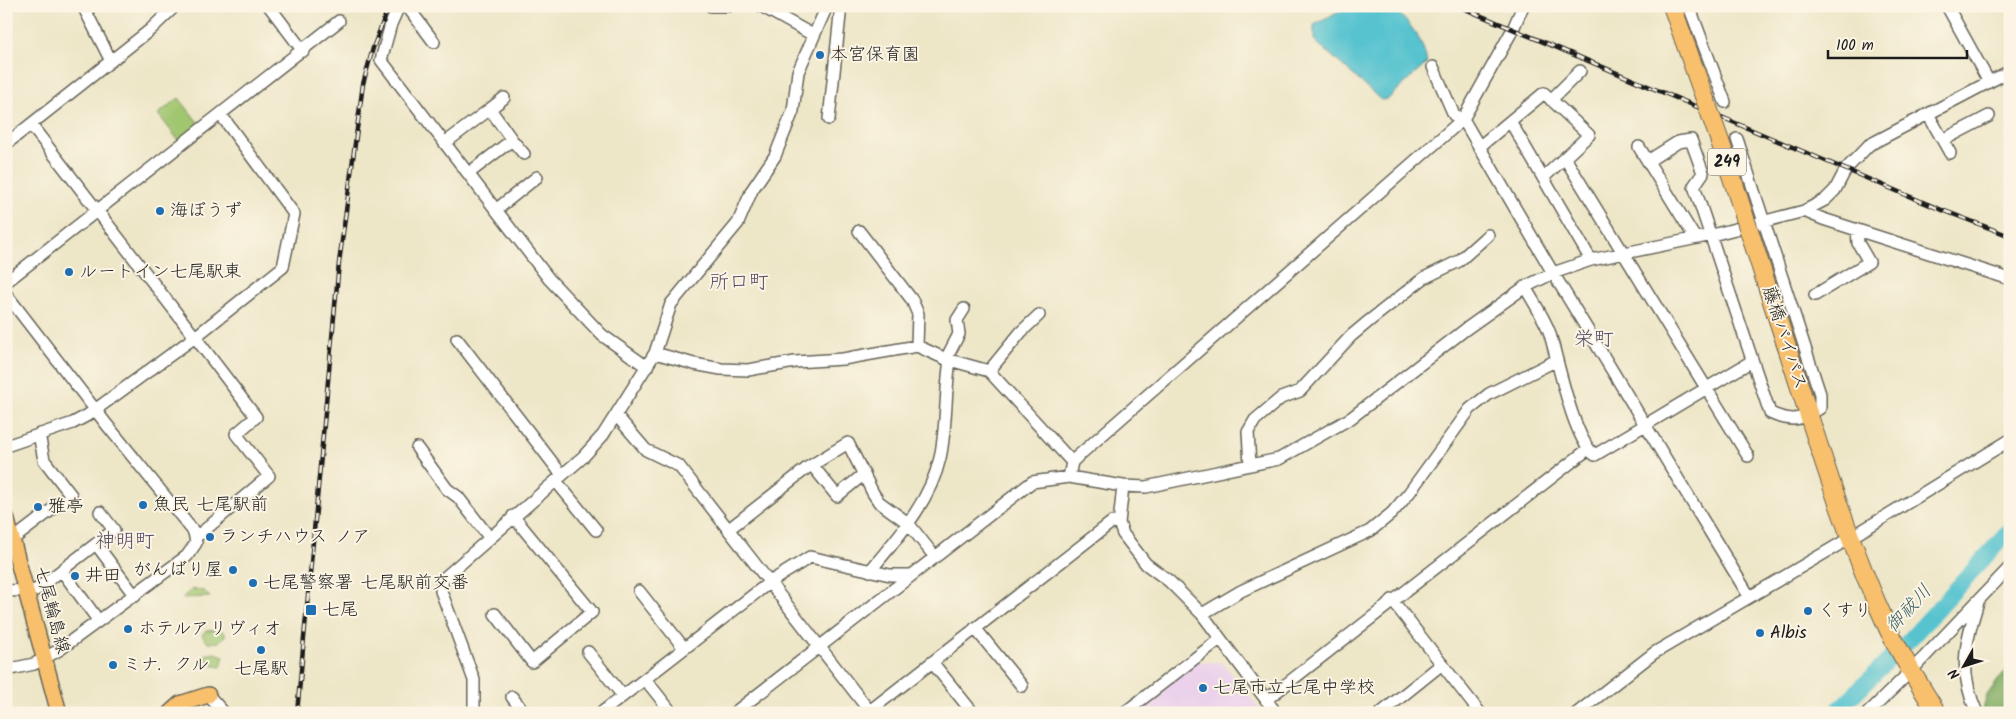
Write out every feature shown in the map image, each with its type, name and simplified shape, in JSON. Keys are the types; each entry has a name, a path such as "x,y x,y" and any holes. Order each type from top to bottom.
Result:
{"highway":[{"name":"藤橋バイパス","path":"1672,6 1723,150 1850,538 1886,624 1909,668 1937,713"}],"main road":[{"name":"七尾輪島線","path":"6,517 59,713"},
{"path":"170,713 180,704 208,695"}],"street":[{"path":"83,6 111,60"},
{"path":"6,144 150,30 175,6"},
{"path":"269,6 303,51"},
{"path":"399,6 391,24 382,60 549,279 602,335 647,367"},
{"path":"407,6 434,42"},
{"path":"711,6 728,6"},
{"path":"761,6 813,35"},
{"path":"473,712 474,680 441,591 443,579 513,516 583,458 603,435 655,353 671,304 738,223 752,190 775,156 788,126 798,72 826,6"},
{"path":"829,119 841,6"},
{"path":"1069,477 1072,462 1463,119 1513,29 1522,6"},
{"path":"1689,6 1725,102"},
{"path":"1946,6 1989,82"},
{"path":"6,282 339,21"},
{"path":"1433,67 1454,115 1463,119 1553,273 1749,596"},
{"path":"1551,100 1580,71"},
{"path":"734,713 1032,482 1069,477 1123,486 1146,487 1279,459 1351,418 1466,329 1525,287 1553,273 1591,260 1712,235 1804,211 1830,195 1846,169 1868,145 2010,71"},
{"path":"1478,147 1544,93 1589,135 1543,178"},
{"path":"445,143 504,98"},
{"path":"490,109 524,154"},
{"path":"1928,114 1950,153"},
{"path":"6,446 73,423 95,410 194,337 283,267 294,214 221,115"},
{"path":"1943,140 1989,116"},
{"path":"1510,121 1591,260"},
{"path":"31,125 256,417 236,434 269,476 200,534 194,532"},
{"path":"1648,161 1678,142 1691,140 1703,173 1694,186 1712,235 1770,413 1785,420 1810,415 1820,408 1820,394 1737,139"},
{"path":"469,173 512,140"},
{"path":"1639,147 1695,238"},
{"path":"1565,158 1748,456"},
{"path":"497,209 537,177"},
{"path":"1804,211 2010,279"},
{"path":"1815,295 1869,262 1858,243 1857,230"},
{"path":"859,231 912,300 918,314 917,346"},
{"path":"1250,465 1248,432 1255,420 1281,398 1300,391 1351,336 1369,321 1424,278 1459,261 1488,235"},
{"path":"1525,287 1548,330 1570,403 1588,450 1595,455 1752,361"},
{"path":"6,294 95,410 194,532 196,543 187,556 134,596 45,658 34,664 6,670"},
{"path":"870,571 908,523 933,483 940,458 948,359 959,334 957,320 964,309"},
{"path":"989,371 1021,332 1039,315"},
{"path":"457,339 596,530"},
{"path":"655,353 694,364 721,369 748,370 795,362 842,359 917,346 948,359 989,371 1072,462"},
{"path":"1202,614 1241,591 1370,530 1392,512 1409,493 1470,409 1489,394 1557,360"},
{"path":"616,415 646,450 679,466 869,712 1112,522 1119,523"},
{"path":"12,540 71,495 44,460 39,434"},
{"path":"1577,713 1654,653 1850,538 2010,440"},
{"path":"728,529 812,465 848,444 872,493 879,502 908,523 935,557"},
{"path":"417,448 447,489 458,497 489,537"},
{"path":"1266,700 1392,600 1588,450"},
{"path":"812,465 837,496 864,474"},
{"path":"1123,486 1119,523 1123,534 1146,564 1169,580 1202,614 1276,713"},
{"path":"6,591 26,592 36,590 114,530 100,512"},
{"path":"495,614 532,662 592,612 513,516"},
{"path":"96,544 134,596"},
{"path":"602,712 770,582 810,557 870,571 900,576 911,575"},
{"path":"1868,713 1909,668 2010,567"},
{"path":"62,571 98,620"},
{"path":"639,591 684,648"},
{"path":"1977,713 1964,669 1965,646 1980,598"},
{"path":"1392,600 1480,713"},
{"path":"976,628 1022,686"},
{"path":"1124,713 1220,639"},
{"path":"588,652 623,696"},
{"path":"932,662 973,713"},
{"path":"1381,713 1442,664"},
{"path":"645,679 672,713"},
{"path":"208,695 224,713"},
{"path":"512,697 524,713"}],"shaded area":[{"name":"七尾市立七尾中学校","path":"1196,661 1223,663 1263,713 1132,713"}],"green space":[{"path":"179,98 200,125 179,141 158,114"},
{"path":"192,589 204,591 210,597 182,598"},
{"path":"220,630 225,633 225,636 219,642 208,643 202,635 205,631"},
{"path":"215,653 224,656 221,667 208,665 204,655"},
{"path":"2010,664 2010,713 1982,713 1987,695"}],"water":[{"path":"1351,6 1392,7 1415,32 1422,46 1427,63 1388,99 1381,100 1314,40 1314,25"}],"waterway":[{"name":"御祓川","path":"1835,713 1912,637 2010,530"}],"railway":[{"path":"297,713 339,263 363,84 373,48 389,6"},
{"path":"1458,6 1937,208 2010,236"}],"place":[{"name":"本宮保育園","path":"820,55"},
{"name":"海ぼうず","path":"160,211"},
{"name":"ルートイン七尾駅東","path":"69,272"},
{"name":"魚民 七尾駅前","path":"143,505"},
{"name":"雅亭","path":"38,507"},
{"name":"ランチハウス ノア","path":"210,537"},
{"name":"がんばり屋","path":"233,570"},
{"name":"井田","path":"75,576"},
{"name":"七尾警察署 七尾駅前交番","path":"253,583"},
{"name":"七尾","path":"311,610"},
{"name":"くすり","path":"1808,611"},
{"name":"ホテルアリヴィオ","path":"128,629"},
{"name":"Albis","path":"1760,633"},
{"name":"七尾駅","path":"261,650"},
{"name":"ミナ．クル","path":"113,665"},
{"name":"七尾市立七尾中学校","path":"1203,688"}],"district":[{"name":"所口町","path":"739,283"},
{"name":"栄町","path":"1594,340"},
{"name":"神明町","path":"125,542"}]}
